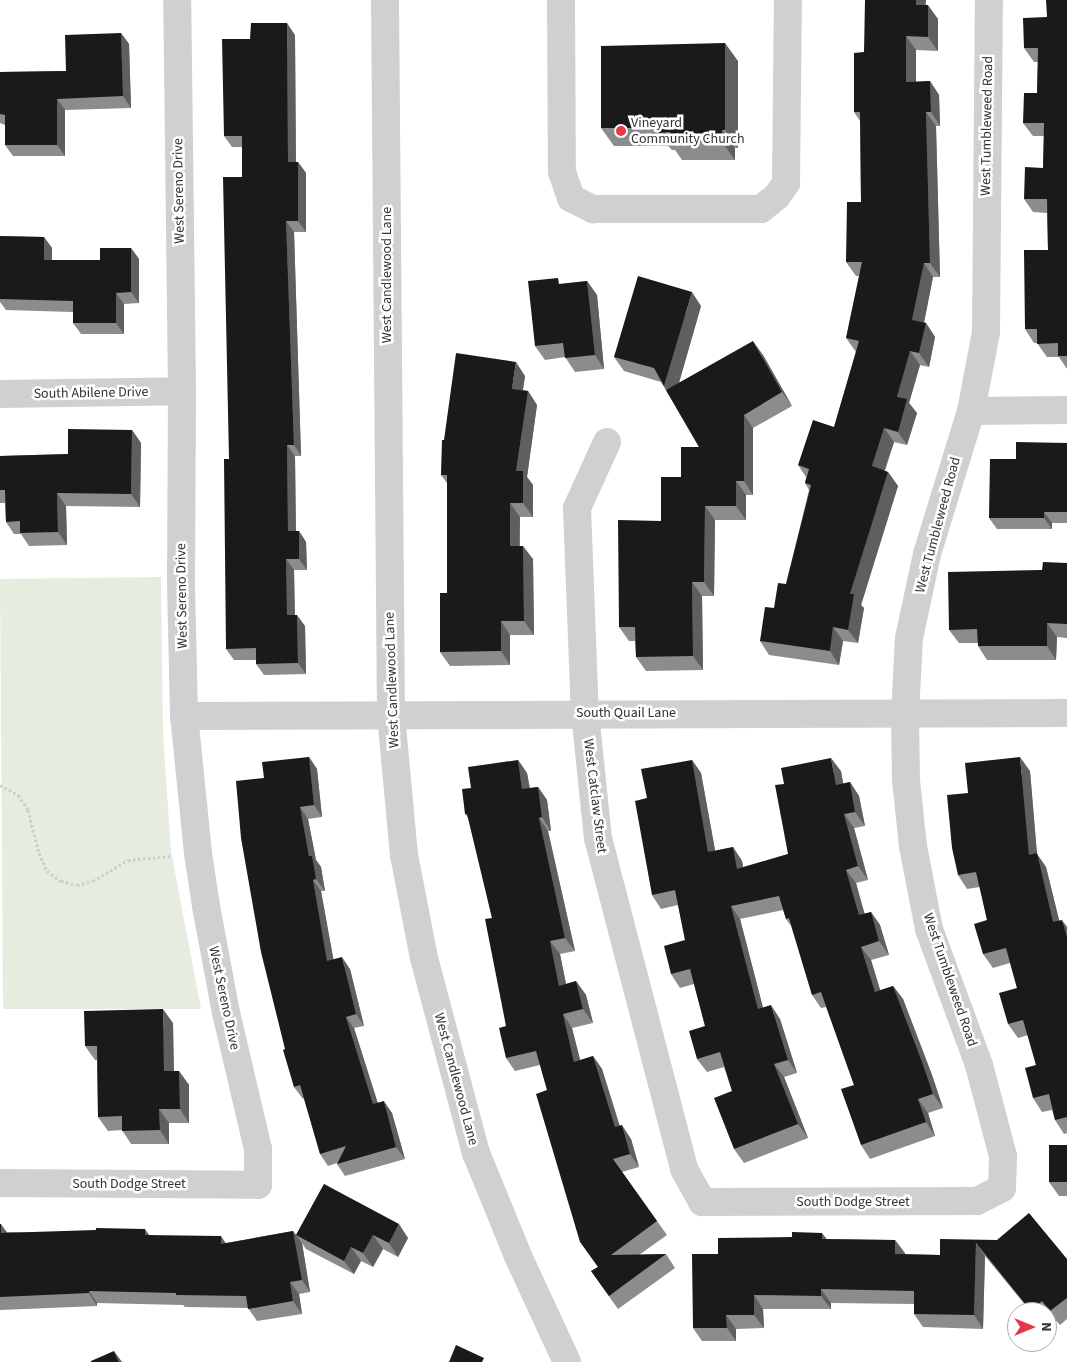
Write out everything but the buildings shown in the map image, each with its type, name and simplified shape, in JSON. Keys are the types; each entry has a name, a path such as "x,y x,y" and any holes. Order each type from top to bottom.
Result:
{"street":[{"name":"West Sereno Drive","path":"177,0 182,391 181,583 184,716 198,853 226,1013 258,1149 258,1185"},
{"name":"West Candlewood Lane","path":"385,0 391,715 404,855 424,958 449,1058 476,1153 518,1256 567,1362"},
{"path":"561,0 562,172 571,198 593,209 761,209 777,196 786,183 788,0"},
{"name":"West Tumbleweed Road","path":"989,0 986,332 970,410 927,554 909,638 905,714 906,780 913,846 929,929 979,1065 1003,1156 1002,1188"},
{"name":"South Abilene Drive","path":"0,394 182,391"},
{"path":"970,410 1067,410"},
{"name":"West Catclaw Street","path":"607,442 577,508 585,713 598,838 684,1169 702,1202"},
{"name":"South Quail Lane","path":"184,716 585,713 1067,713"},
{"name":"South Dodge Street","path":"0,1183 258,1185"},
{"name":"South Dodge Street","path":"702,1202 976,1201 1002,1188"}],"path":[{"path":"0,786 18,795 23,802 28,810 39,853 47,870 61,881 77,885 94,881 128,860 198,853"}],"shaded area":[{"path":"161,577 163,734 171,851 201,1009 3,1009 0,579"}],"place":[{"name":"Vineyard Community Church","path":"621,131"}]}
